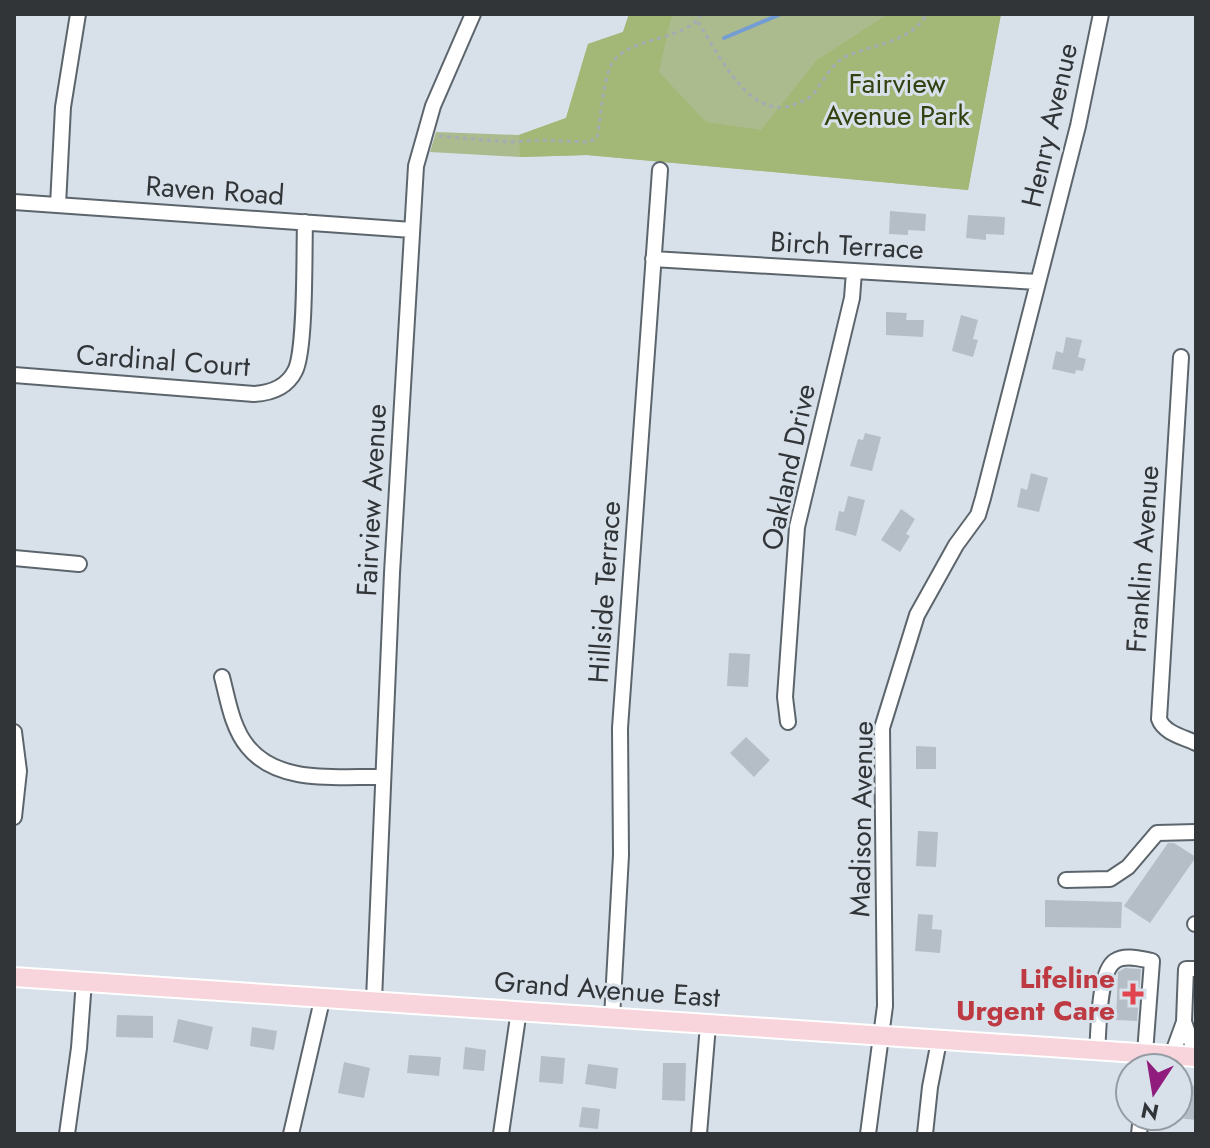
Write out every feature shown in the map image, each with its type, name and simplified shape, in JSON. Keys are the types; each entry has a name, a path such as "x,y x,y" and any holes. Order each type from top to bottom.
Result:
{"main road":[{"name":"Grand Avenue East","path":"14,977 323,996 1114,1054"}],"street":[{"path":"58,205 63,107 78,14"},
{"name":"Fairview Avenue","path":"374,1000 416,166 439,90 473,14"},
{"name":"Henry Avenue","path":"1046,247 1078,126 1101,14"},
{"name":"Hillside Terrace","path":"612,1018 621,855 620,728 660,170"},
{"name":"Raven Road","path":"14,202 412,230"},
{"name":"Cardinal Court","path":"14,375 254,394 277,389 296,370 299,359 305,222"},
{"name":"Madison Avenue","path":"868,1134 885,1006 882,728 917,615 956,545 978,515 1046,247"},
{"name":"Birch Terrace","path":"653,259 1038,282"},
{"name":"Oakland Drive","path":"788,722 785,697 797,527 852,298 854,272"},
{"name":"Franklin Avenue","path":"1181,357 1159,719 1162,726 1196,743"},
{"path":"14,558 79,564"},
{"path":"222,677 232,715 247,747 270,767 301,775 383,777"},
{"path":"14,732 19,771 14,817"},
{"path":"1066,880 1110,879 1128,867 1157,833 1196,832"},
{"path":"1097,1051 1104,975 1114,961 1123,958 1152,961 1151,1052"},
{"path":"1196,969 1186,969 1184,1022 1196,1056"},
{"path":"67,1134 79,1048 84,981"},
{"path":"291,1134 323,996"},
{"path":"501,1134 519,1010"},
{"path":"1157,1052 1184,1022"},
{"path":"699,1134 708,1025"},
{"path":"925,1134 939,1041"}],"path":[{"path":"424,135 509,142 588,142 597,138 609,67 623,53 697,22 701,14"},
{"path":"697,22 728,70 752,98 784,108 808,99 842,57 912,32 927,14"}],"green space":[{"name":"Fairview Avenue Park","path":"629,14 1001,14 968,190 587,155 520,157 430,152 436,132 519,135 566,118 588,44 623,32"},
{"name":"Fairview Avenue Park","path":"629,14 676,14 671,18 659,72 706,122 761,130 817,60 888,14 1001,14 968,190 587,155 520,157 519,135 566,118 588,44 623,32"}],"building":[{"path":"890,211 926,214 925,231 908,230 908,235 889,234"},
{"path":"968,215 1005,217 1004,235 986,234 986,240 966,238"},
{"path":"886,312 907,313 906,320 924,320 923,337 886,335"},
{"path":"961,315 978,320 973,339 978,340 973,357 952,351"},
{"path":"1066,337 1082,340 1078,357 1086,359 1083,371 1076,370 1075,374 1052,369 1056,351 1063,353"},
{"path":"865,433 881,437 872,471 850,466 858,439 863,440"},
{"path":"1031,473 1048,478 1039,512 1017,507 1021,488 1027,490"},
{"path":"848,496 865,500 856,536 835,530 839,511 844,512"},
{"path":"901,509 915,519 906,534 910,536 900,552 881,540"},
{"path":"729,653 750,654 748,687 727,686"},
{"path":"746,737 770,760 754,777 730,753"},
{"path":"916,746 936,747 936,769 916,769"},
{"path":"918,831 938,832 936,867 916,866"},
{"path":"1168,843 1174,843 1196,857 1150,923 1124,906"},
{"path":"1045,900 1122,902 1121,928 1045,927"},
{"path":"918,914 933,915 932,929 942,930 940,953 915,951"},
{"name":"Lifeline Urgent Care","path":"1125,968 1141,969 1137,1021 1116,1020 1118,972"},
{"path":"117,1015 153,1016 153,1038 116,1037"},
{"path":"178,1019 213,1027 208,1050 173,1042"},
{"path":"252,1027 277,1031 274,1050 250,1046"},
{"path":"465,1047 486,1050 484,1071 463,1069"},
{"path":"409,1055 441,1057 439,1076 407,1073"},
{"path":"541,1056 565,1058 563,1084 539,1082"},
{"path":"344,1062 370,1068 364,1098 338,1093"},
{"path":"663,1063 686,1063 685,1101 662,1100"},
{"path":"588,1064 618,1068 616,1089 585,1084"},
{"path":"1194,1086 1196,1086 1194,1120"},
{"path":"582,1107 600,1109 598,1129 579,1127"}],"waterway":[{"path":"724,38 781,14"}],"place":[{"name":"Lifeline Urgent Care","path":"1133,994"}]}
